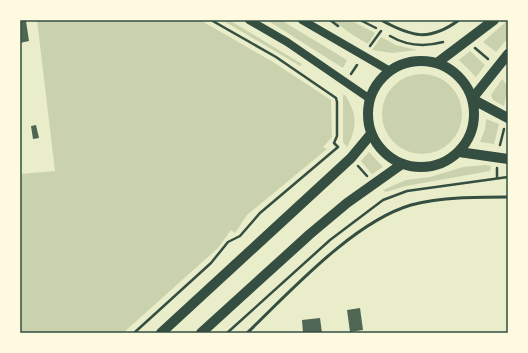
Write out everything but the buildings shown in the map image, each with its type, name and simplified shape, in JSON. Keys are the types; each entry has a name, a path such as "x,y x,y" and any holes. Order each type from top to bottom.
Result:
{"main road":[{"path":"249,20 287,42 370,99"},
{"path":"302,20 390,71"},
{"path":"437,63 494,20"},
{"path":"472,99 508,54"},
{"path":"425,61 437,63 449,69 459,77 467,87 472,99 474,113 473,127 468,140 459,152 438,165 414,167 402,164 384,152 372,134 368,123 370,99 374,88 390,71 401,65 425,61"},
{"path":"472,99 508,118"},
{"path":"161,333 351,158 372,134"},
{"path":"459,152 508,159"},
{"path":"201,333 310,234 347,204 402,164"}],"lane":[{"path":"381,20 399,30 417,35 437,33 459,20"},
{"path":"247,333 326,257 390,214 411,206 434,201 479,197 508,197"}],"path":[{"path":"211,20 270,54 336,98 337,136 334,143 351,158 374,184 383,200 407,191 508,177"},
{"path":"367,48 381,31"},
{"path":"468,41 497,67"},
{"path":"134,333 211,263 228,242 240,236 260,212 338,147"}],"green space":[{"path":"37,20 200,20 273,62 331,100 332,137 323,147 327,149 247,215 235,233 231,230 218,248 123,333 20,333 20,174 55,171"},
{"path":"222,20 228,20 234,23 302,64 300,66"},
{"path":"267,20 281,20 347,60 343,68"},
{"path":"332,20 350,20 375,33 368,44"},
{"path":"508,20 508,38 496,52 483,42"},
{"path":"381,37 396,45 417,50 392,53 372,50"},
{"path":"470,51 485,65 476,77 459,60"},
{"path":"414,74 430,74 451,85 462,106 462,122 451,143 430,154 414,154 400,148 393,143 388,136 382,122 382,106 388,92 393,85 400,80"},
{"path":"502,79 508,86 504,106 493,100 491,95"},
{"path":"343,95 345,95 352,108 355,120 351,140 347,147 343,142"},
{"path":"486,119 499,124 494,144 480,142 485,129"},
{"path":"369,152 383,167 372,174 361,161"},
{"path":"485,165 491,166 490,171 406,186 386,192 383,190 406,180 430,177 463,167"}]}
